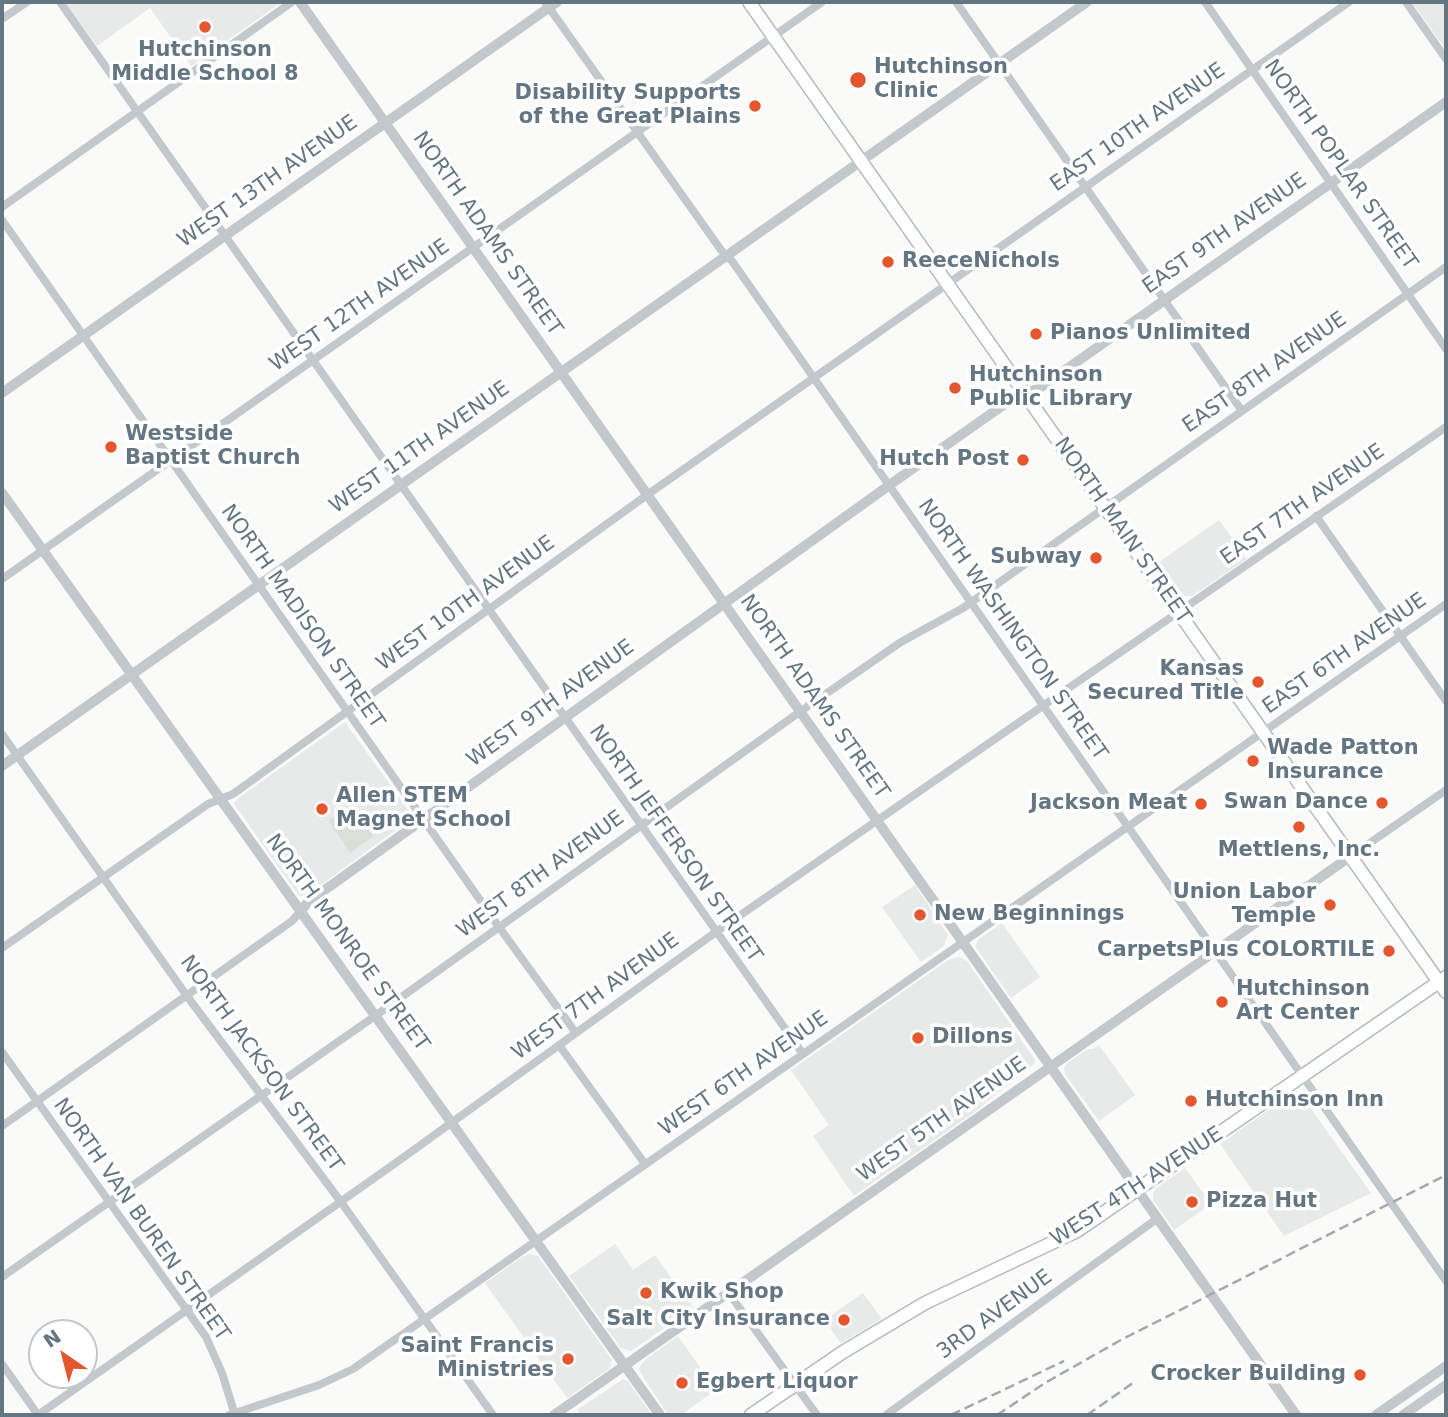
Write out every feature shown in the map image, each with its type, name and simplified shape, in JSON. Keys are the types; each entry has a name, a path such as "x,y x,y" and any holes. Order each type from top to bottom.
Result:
{"main road":[{"name":"NORTH MAIN STREET","path":"749,2 1444,984"},
{"name":"WEST 4TH AVENUE","path":"751,1415 861,1340 925,1303 1077,1231 1444,984"}],"street":[{"path":"2,19 27,2"},
{"name":"NORTH JEFFERSON STREET","path":"60,2 803,1054"},
{"path":"2,207 292,2"},
{"name":"NORTH ADAMS STREET","path":"300,2 1296,1415"},
{"name":"WEST 12TH AVENUE","path":"2,579 822,2"},
{"path":"956,2 1242,411"},
{"name":"WEST 11TH AVENUE","path":"2,766 1087,2"},
{"name":"NORTH POPLAR STREET","path":"1205,2 1446,349"},
{"name":"EAST 10TH AVENUE","path":"947,284 1349,2"},
{"path":"1406,2 1446,59"},
{"name":"WEST 13TH AVENUE","path":"2,393 551,4"},
{"name":"NORTH WASHINGTON STREET","path":"551,4 637,132 815,377 1446,1281"},
{"name":"EAST 9TH AVENUE","path":"1025,394 1041,387 1446,102"},
{"name":"NORTH MADISON STREET","path":"2,220 576,1033"},
{"name":"EAST 8TH AVENUE","path":"1105,507 1446,267"},
{"name":"WEST 10TH AVENUE","path":"2,948 208,804 233,794 947,284"},
{"name":"WEST 9TH AVENUE","path":"2,1126 292,921 308,902 724,603 1012,399 1025,394"},
{"name":"EAST 7TH AVENUE","path":"1179,612 1446,427"},
{"name":"NORTH MONROE STREET","path":"2,493 660,1415"},
{"name":"WEST 8TH AVENUE","path":"2,1277 262,1097 801,711 901,642 970,602 1105,507"},
{"path":"1316,516 1446,701"},
{"name":"EAST 6TH AVENUE","path":"1264,732 1446,604"},
{"name":"WEST 7TH AVENUE","path":"38,1415 341,1202 716,932 1179,612"},
{"name":"WEST 6TH AVENUE","path":"233,1414 345,1374 1264,732"},
{"name":"NORTH JACKSON STREET","path":"2,734 187,996 341,1202 493,1415"},
{"path":"1351,856 1446,790"},
{"name":"WEST 5TH AVENUE","path":"554,1415 1351,856"},
{"path":"559,1045 645,1164"},
{"name":"NORTH VAN BUREN STREET","path":"2,1052 205,1337 222,1373 233,1414"},
{"name":"3RD AVENUE","path":"886,1415 1158,1218"},
{"path":"728,1292 817,1415"},
{"path":"2,1364 38,1415"},
{"path":"1376,1415 1446,1366"},
{"path":"1403,1415 1446,1385"}],"shaded area":[{"name":"Hutchinson Middle School 8","path":"65,2 282,2 191,66 150,8 97,46"},
{"path":"1412,2 1446,2 1446,50"},
{"path":"1219,520 1247,559 1192,596 1184,596 1159,562"},
{"name":"Allen STEM Magnet School","path":"345,722 412,818 306,896 299,896 234,804 237,799"},
{"path":"350,805 373,836 350,853 329,821"},
{"path":"915,885 948,935 944,946 921,962 882,907"},
{"path":"1002,923 1040,977 1011,998 975,946 979,939"},
{"path":"959,957 967,961 1035,1060 1034,1064 972,1114 854,1196 813,1136 829,1125 791,1070 948,960"},
{"path":"1099,1045 1135,1095 1099,1121 1065,1074 1064,1068 1088,1049"},
{"path":"1293,1093 1302,1096 1371,1193 1284,1236 1220,1144"},
{"path":"1185,1168 1211,1204 1174,1230 1153,1200 1153,1194 1155,1189"},
{"path":"615,1244 633,1270 655,1255 693,1308 631,1351 621,1348 569,1276"},
{"path":"529,1254 538,1256 612,1360 610,1368 567,1398 485,1283"},
{"path":"863,1293 882,1319 841,1343 824,1320"},
{"path":"678,1336 716,1390 681,1415 668,1415 638,1369 646,1359"},
{"path":"623,1379 628,1381 652,1415 580,1415 577,1410"}],"railway":[{"path":"997,1415 1045,1383 1119,1341 1446,1175"},
{"path":"951,1415 1064,1361"},
{"path":"1087,1415 1133,1383"}],"place":[{"name":"Hutchinson Middle School 8","path":"205,27"},
{"name":"Hutchinson Clinic","path":"858,80"},
{"name":"Disability Supports of the Great Plains","path":"755,106"},
{"name":"ReeceNichols","path":"888,262"},
{"name":"Pianos Unlimited","path":"1036,334"},
{"name":"Hutchinson Public Library","path":"955,388"},
{"name":"Westside Baptist Church","path":"111,447"},
{"name":"Hutch Post","path":"1023,460"},
{"name":"Subway","path":"1096,558"},
{"name":"Kansas Secured Title","path":"1258,682"},
{"name":"Wade Patton Insurance","path":"1253,761"},
{"name":"Swan Dance","path":"1382,803"},
{"name":"Jackson Meat","path":"1201,804"},
{"name":"Allen STEM Magnet School","path":"322,809"},
{"name":"Mettlens, Inc.","path":"1299,827"},
{"name":"Union Labor Temple","path":"1330,905"},
{"name":"New Beginnings","path":"920,915"},
{"name":"CarpetsPlus COLORTILE","path":"1389,951"},
{"name":"Hutchinson Art Center","path":"1222,1002"},
{"name":"Dillons","path":"918,1038"},
{"name":"Hutchinson Inn","path":"1191,1101"},
{"name":"Pizza Hut","path":"1192,1202"},
{"name":"Kwik Shop","path":"646,1293"},
{"name":"Salt City Insurance","path":"844,1320"},
{"name":"Saint Francis Ministries","path":"568,1359"},
{"name":"Crocker Building","path":"1360,1375"},
{"name":"Egbert Liquor","path":"682,1383"}]}
